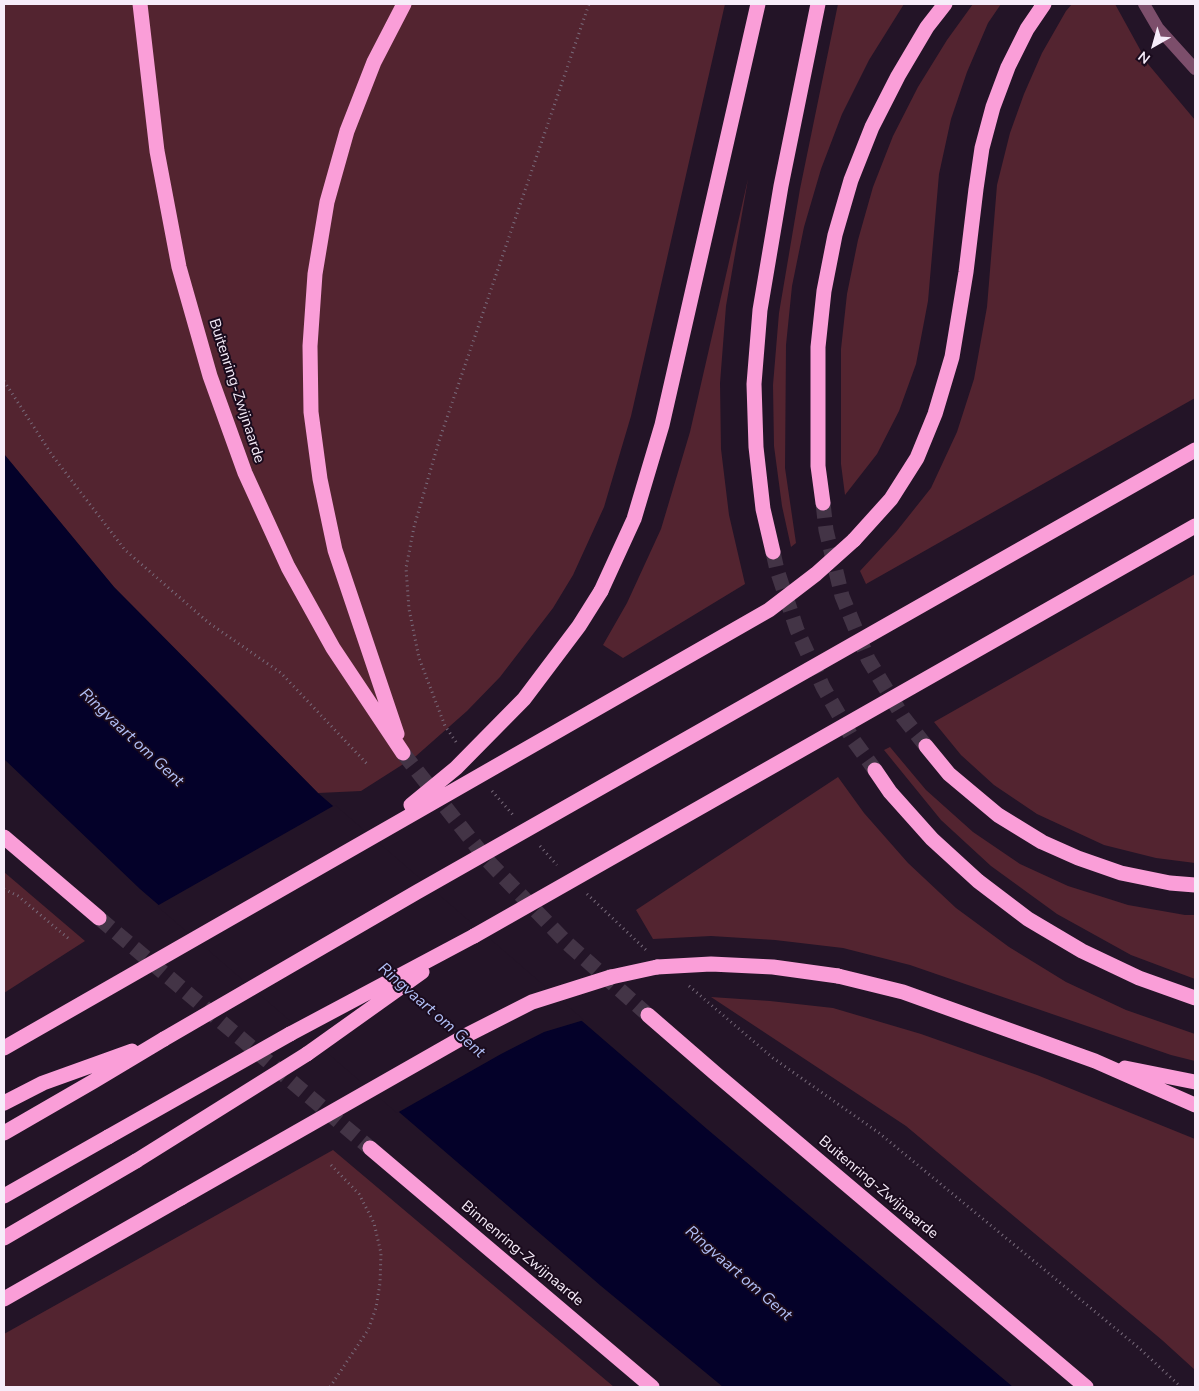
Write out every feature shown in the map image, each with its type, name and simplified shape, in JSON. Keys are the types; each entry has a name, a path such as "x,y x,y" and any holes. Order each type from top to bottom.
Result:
{"highway":[{"name":"Buitenring-Zwijnaarde","path":"140,4 157,151 180,267 210,376 245,473 288,567 333,648 403,753 335,550 320,479 311,412 310,346 314,274 327,202 350,123 374,62 404,4"},
{"path":"351,850 456,768 524,699 579,626 601,591 634,519 662,425 758,4"},
{"path":"773,552 763,509 756,447 754,384 760,310 781,186 818,4"},
{"path":"823,503 818,466 818,348 824,290 835,235 851,180 872,127 898,76 927,27 945,4"},
{"path":"4,1048 770,610 816,574 854,540 891,499 917,458 935,414 952,357 966,272 980,164 993,107 1008,67 1044,4"},
{"path":"4,1133 434,882 1195,450"},
{"path":"4,1196 290,1034 474,936 1195,526"},
{"path":"926,746 956,780 998,814 1042,842 1078,858 1121,873 1170,883 1195,885"},
{"path":"875,770 890,792 932,839 978,881 1028,919 1082,951 1139,978 1195,998"},
{"path":"4,837 99,918"},
{"path":"4,1238 136,1160 307,1054 474,936"},
{"path":"4,1298 467,1035 532,1002 611,977 657,968 711,964 772,967 838,976 904,992 1095,1061 1195,1105"},
{"name":"Buitenring-Zwijnaarde","path":"648,1015 1086,1387"},
{"path":"4,1103 43,1083 164,1039"},
{"path":"1095,1061 1195,1082"},
{"name":"Binnenring-Zwijnaarde","path":"370,1148 652,1387"}],"lane":[{"path":"1144,4 1158,28 1195,69"}],"path":[{"path":"4,381 52,456 125,550 209,623 281,673 369,766"},
{"path":"4,889 18,896 69,939"},
{"path":"330,1387 368,1330 376,1308 380,1283 381,1254 374,1223 359,1194 331,1166"}],"shaded area":[{"path":"4,4 725,4 631,416 604,507 573,575 553,608 500,677 467,711 416,756 361,791 318,793 114,587 4,454"},
{"path":"838,4 904,4 869,60 842,114 821,169 804,227 792,286 786,345 785,468 796,543 791,547 782,506 774,446 773,385 779,313 800,189"},
{"path":"973,4 1001,4 988,23 967,72 951,119 939,174 928,301 916,364 899,411 877,454 845,495 841,464 841,349 847,294 858,240 873,187 893,136 918,87 947,40"},
{"path":"1072,4 1115,4 1148,64 1195,120 1195,398 866,584 860,571 896,532 931,488 957,432 974,379 987,307 997,185 1010,133 1042,53"},
{"path":"748,179 726,306 720,383 721,449 729,515 745,584 623,658 603,645 627,603 661,529 690,432"},
{"path":"1195,574 1195,863 1156,858 1104,845 1037,814 994,785 961,755 934,722"},
{"path":"890,747 926,790 973,832 1020,864 1068,886 1128,905 1195,915 1195,979 1131,955 1057,914 991,866 941,820 884,750"},
{"path":"838,777 864,813 908,863 956,908 1009,947 1066,982 1126,1010 1195,1034 1195,1061 1171,1055 910,965 843,948 775,940 711,936 653,939 636,910"},
{"path":"4,872 85,941 4,993"},
{"path":"711,997 833,1008 921,1034 1037,1075 1195,1139 1195,1370 1162,1340 906,1126"},
{"path":"333,1150 614,1387 4,1387 4,1334"}],"water":[{"name":"Ringvaart om Gent","path":"4,454 114,587 318,793 707,1129 1013,1387 723,1387 601,1286 140,889 4,759"}],"pier":[{"path":"335,805 584,1020 544,1032 397,1113 157,906"}],"tunnel":[{"path":"823,503 826,530 842,596 868,659 903,717 926,746"},
{"path":"773,552 797,630 823,687 854,741 875,770"},
{"path":"403,753 487,860 567,943 648,1015"},
{"path":"99,918 370,1148"}]}
